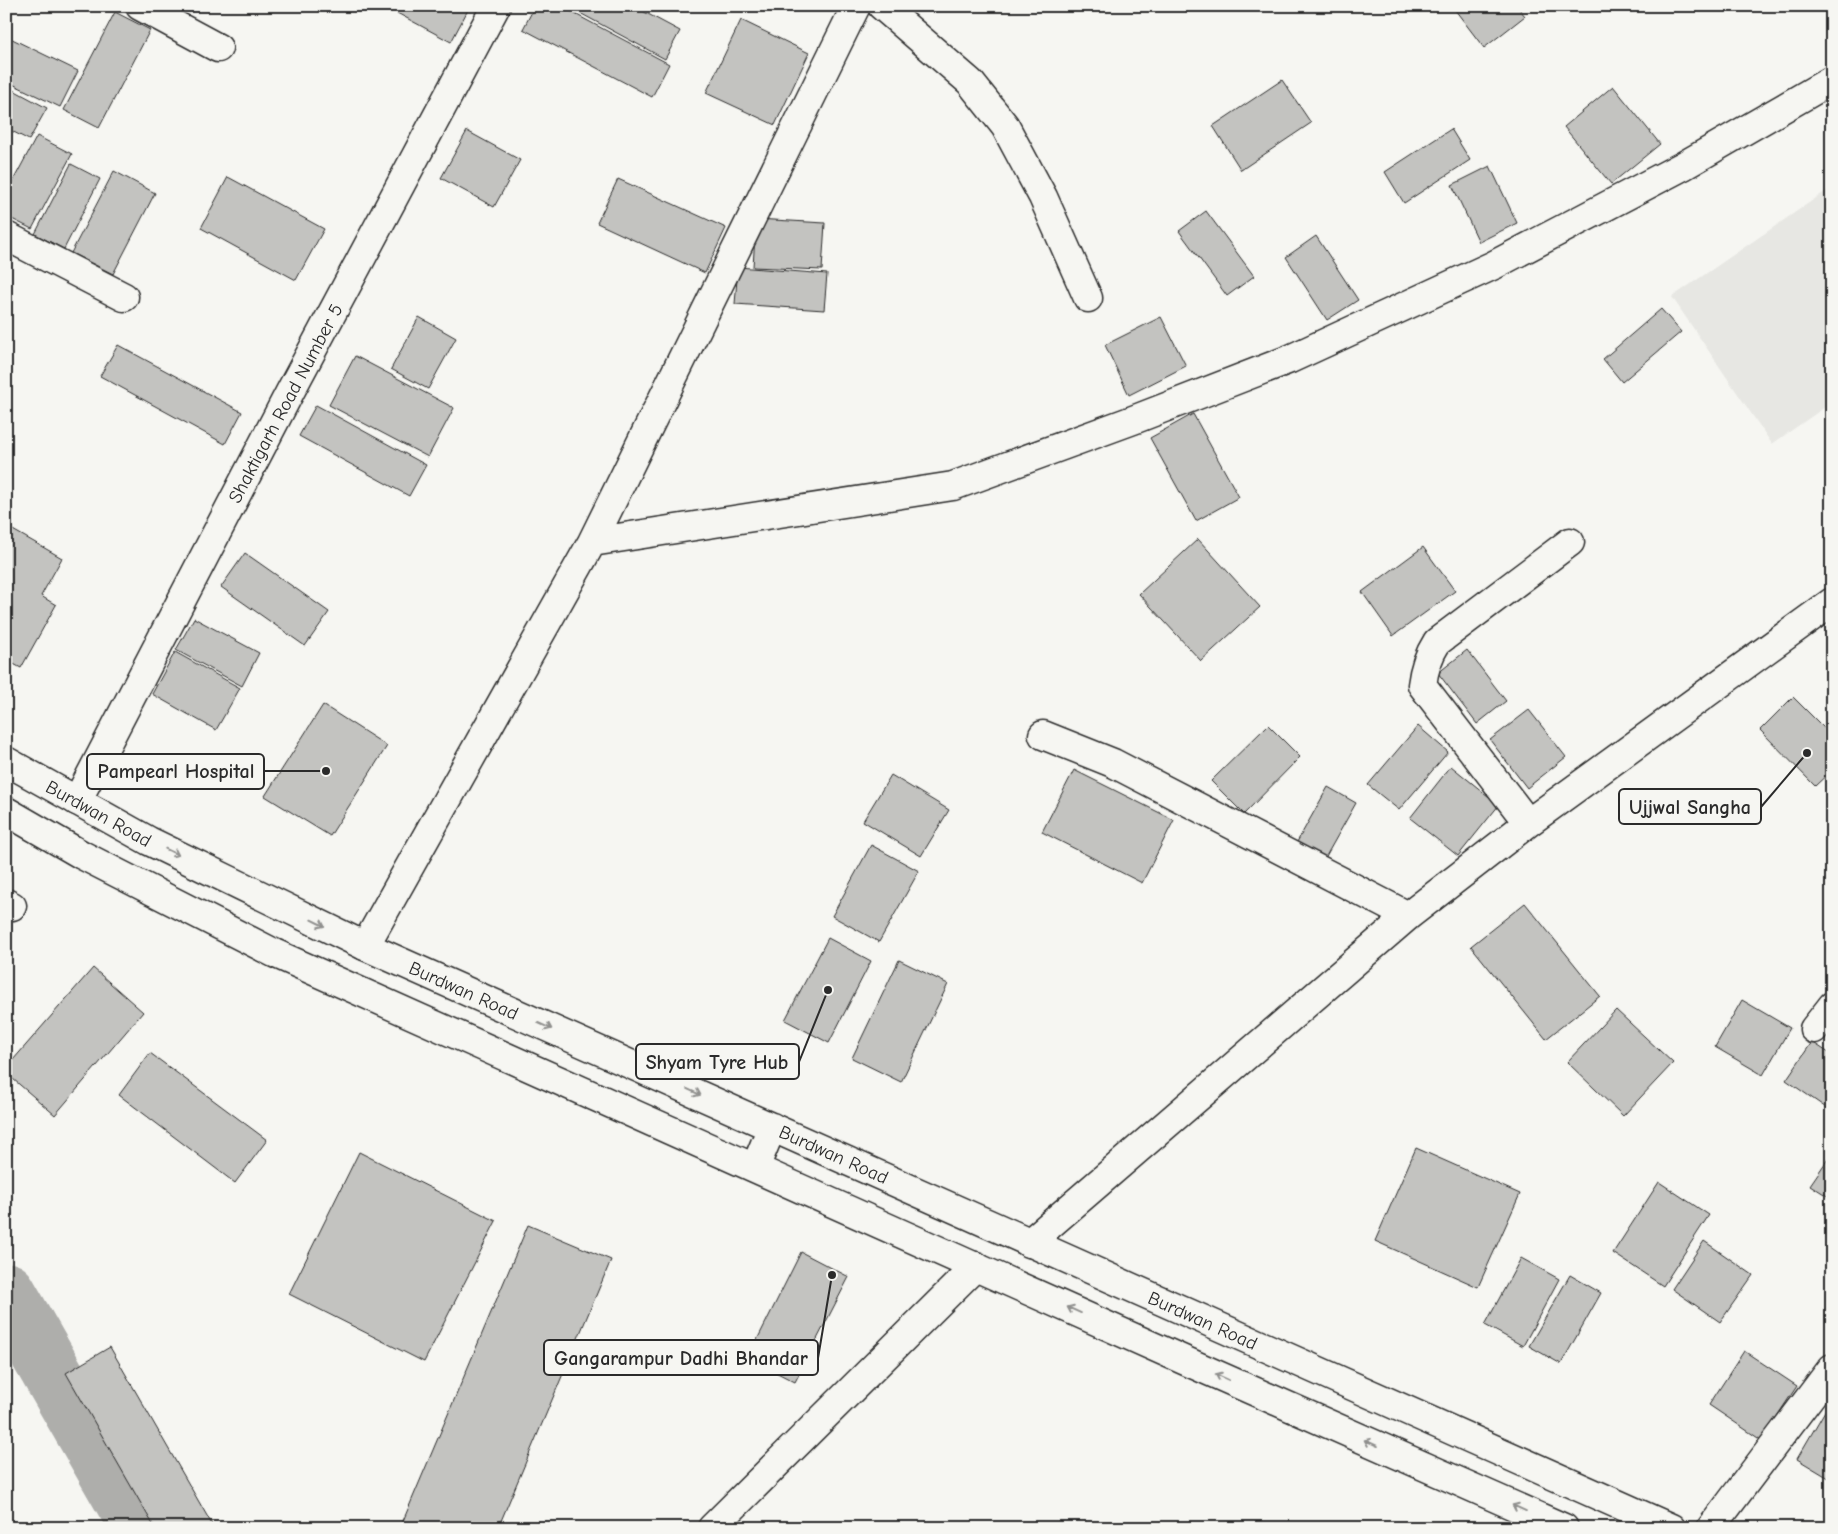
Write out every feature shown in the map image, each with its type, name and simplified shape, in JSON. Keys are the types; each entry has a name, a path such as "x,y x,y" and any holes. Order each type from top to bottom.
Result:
{"street":[{"path":"140,6 218,48"},
{"name":"Shaktigarh Road Number 5","path":"77,802 287,399 496,6"},
{"path":"365,946 592,542 856,6"},
{"path":"882,6 970,82 1004,126 1043,197 1088,298"},
{"path":"592,542 953,486 1115,426 1290,359 1494,265 1683,166 1832,80"},
{"path":"6,236 124,297"},
{"path":"1528,823 1422,685 1424,668 1438,642 1570,542"},
{"path":"1030,1243 1408,916 1528,823 1832,602"},
{"path":"1043,735 1113,764 1408,916"},
{"name":"Burdwan Road","path":"6,761 149,841 365,946 1671,1528"},
{"path":"6,811 82,855 274,953 1564,1528"},
{"path":"1814,1030 1832,1006"},
{"path":"756,1168 772,1127"},
{"path":"712,1528 976,1266"},
{"path":"1712,1528 1832,1368"}],"shaded area":[{"path":"1832,187 1832,410 1828,405 1772,444 1672,297"}],"building":[{"path":"169,6 187,6 183,14"},
{"path":"384,6 470,6 451,42"},
{"path":"535,6 560,6 669,64 652,97 523,29"},
{"path":"567,6 633,6 680,31 665,59"},
{"path":"1452,6 1517,6 1525,16 1484,48"},
{"path":"115,12 150,30 99,128 64,110"},
{"path":"741,20 809,53 775,125 706,93"},
{"path":"6,36 78,71 60,107 6,81"},
{"path":"1282,80 1311,123 1241,170 1213,126"},
{"path":"6,86 47,108 29,140 6,128"},
{"path":"1613,86 1660,144 1611,184 1564,127"},
{"path":"1451,129 1470,160 1404,203 1385,172"},
{"path":"467,131 520,160 494,207 441,178"},
{"path":"37,136 72,154 32,229 6,216 6,194"},
{"path":"71,164 100,179 64,249 35,234"},
{"path":"1490,166 1517,223 1479,242 1452,185"},
{"path":"114,171 155,193 113,274 71,253"},
{"path":"228,177 324,229 296,280 201,228"},
{"path":"618,179 726,228 705,273 597,223"},
{"path":"1206,211 1254,276 1227,296 1179,231"},
{"path":"756,219 825,223 822,270 753,267"},
{"path":"1316,236 1358,300 1327,320 1286,257"},
{"path":"738,267 827,274 824,310 735,304"},
{"path":"1661,309 1681,332 1622,382 1603,359"},
{"path":"419,317 456,338 428,389 391,369"},
{"path":"1161,317 1186,366 1129,395 1105,345"},
{"path":"118,345 242,412 225,444 100,376"},
{"path":"355,356 454,408 428,457 329,405"},
{"path":"316,405 426,465 409,496 299,436"},
{"path":"1193,414 1239,497 1196,521 1150,438"},
{"path":"11,529 62,558 41,596 56,605 21,668 6,660 6,537"},
{"path":"1198,539 1260,607 1201,661 1139,594"},
{"path":"1423,547 1455,591 1393,636 1362,592"},
{"path":"245,553 329,612 305,646 221,587"},
{"path":"194,618 259,653 242,686 176,650"},
{"path":"1467,650 1506,701 1477,724 1438,673"},
{"path":"175,652 240,688 216,730 152,694"},
{"path":"1793,697 1832,736 1832,770 1815,786 1760,730"},
{"path":"323,705 387,746 330,836 265,796"},
{"path":"1529,710 1566,757 1527,788 1490,740"},
{"path":"1268,725 1300,757 1244,814 1211,781"},
{"path":"1418,726 1448,752 1399,810 1368,785"},
{"path":"1451,766 1499,805 1458,856 1410,818"},
{"path":"1074,770 1174,820 1142,883 1042,832"},
{"path":"891,775 949,810 921,856 863,821"},
{"path":"1328,787 1356,803 1325,858 1297,842"},
{"path":"871,845 919,871 879,942 832,916"},
{"path":"1525,903 1600,996 1546,1039 1471,946"},
{"path":"828,938 871,961 829,1043 785,1020"},
{"path":"899,960 948,984 901,1082 852,1058"},
{"path":"93,968 143,1012 55,1115 6,1073 6,1068"},
{"path":"1742,1000 1790,1028 1763,1075 1715,1047"},
{"path":"1616,1010 1673,1063 1623,1116 1567,1062"},
{"path":"1812,1042 1832,1055 1832,1112 1786,1080"},
{"path":"150,1053 267,1140 235,1183 119,1095"},
{"path":"1416,1148 1520,1194 1478,1287 1375,1241"},
{"path":"359,1152 496,1221 424,1362 289,1294"},
{"path":"1832,1153 1832,1199 1810,1185"},
{"path":"1659,1182 1709,1215 1663,1286 1613,1253"},
{"path":"528,1225 611,1260 498,1528 400,1528"},
{"path":"1704,1241 1753,1275 1720,1322 1672,1289"},
{"path":"801,1252 849,1277 795,1382 748,1358"},
{"path":"1521,1258 1559,1279 1523,1346 1485,1325"},
{"path":"1570,1275 1601,1293 1561,1364 1529,1346"},
{"path":"110,1347 214,1528 155,1528 66,1373"},
{"path":"1744,1351 1797,1386 1761,1440 1709,1405"},
{"path":"1829,1404 1832,1405 1832,1480 1797,1459"}],"waterway":[{"path":"6,1293 141,1528"}],"place":[{"name":"Ujjwal Sangha","path":"1807,753"},
{"name":"Pampearl Hospital","path":"326,771"},
{"name":"Shyam Tyre Hub","path":"828,990"},
{"name":"Gangarampur Dadhi Bhandar","path":"832,1275"}]}
